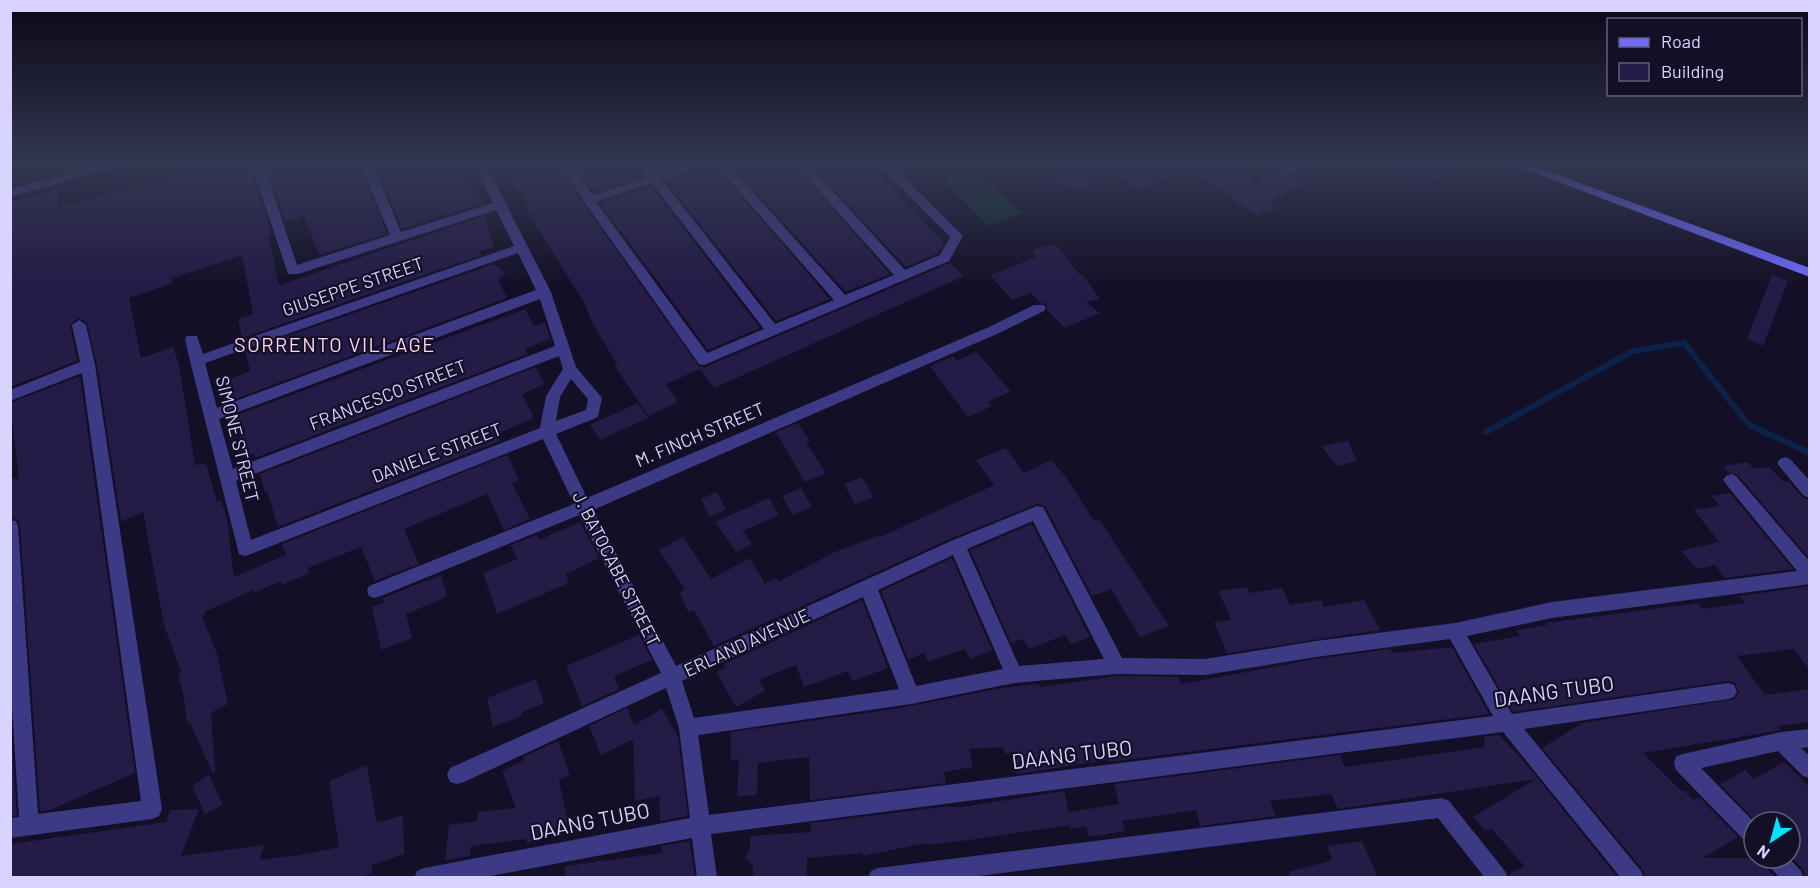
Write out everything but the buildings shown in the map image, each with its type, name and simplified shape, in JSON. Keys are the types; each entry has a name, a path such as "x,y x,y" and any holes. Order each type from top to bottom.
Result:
{"street":[{"path":"271,204 293,271 500,204"},
{"path":"383,204 397,237"},
{"path":"501,204 520,248 544,292 570,369 553,396 548,434"},
{"path":"592,204 704,360 901,274 945,258 957,236 925,204"},
{"path":"674,204 772,330"},
{"path":"757,204 842,301"},
{"path":"838,204 901,274"},
{"path":"1625,204 1809,273"},
{"name":"GIUSEPPE STREET","path":"197,361 520,248"},
{"path":"211,416 544,292"},
{"name":"M. FINCH STREET","path":"375,591 583,507 994,330 1039,308"},
{"path":"10,526 20,827 152,809 88,365 79,326"},
{"name":"SIMONE STREET","path":"192,339 245,549"},
{"name":"FRANCESCO STREET","path":"227,478 563,349"},
{"path":"10,396 88,365"},
{"name":"DANIELE STREET","path":"245,549 548,434 590,414 595,409 595,398 570,369"},
{"name":"J. BATOCABE STREET","path":"548,434 583,507 672,677 688,728 707,878"},
{"path":"1785,463 1809,492"},
{"path":"1731,480 1809,576"},
{"name":"ERLAND AVENUE","path":"456,776 957,546 1037,512 1117,666"},
{"path":"957,546 1014,675"},
{"path":"688,728 911,696 1014,675 1117,666 1205,667 1316,649 1455,631 1552,610 1809,576"},
{"path":"868,587 911,696"},
{"path":"1455,631 1506,723 1634,878"},
{"name":"DAANG TUBO","path":"424,878 701,826 1506,723 1728,691"},
{"path":"1742,824 1683,763 1781,741 1809,738"},
{"path":"1781,741 1809,769"},
{"path":"878,878 1442,808 1498,878"}],"green space":[{"path":"967,204 1013,204 1022,213 989,226"}],"waterway":[{"path":"1486,432 1633,351 1684,343 1749,425 1810,453"}],"district":[{"name":"SORRENTO VILLAGE","path":"335,345"}]}
